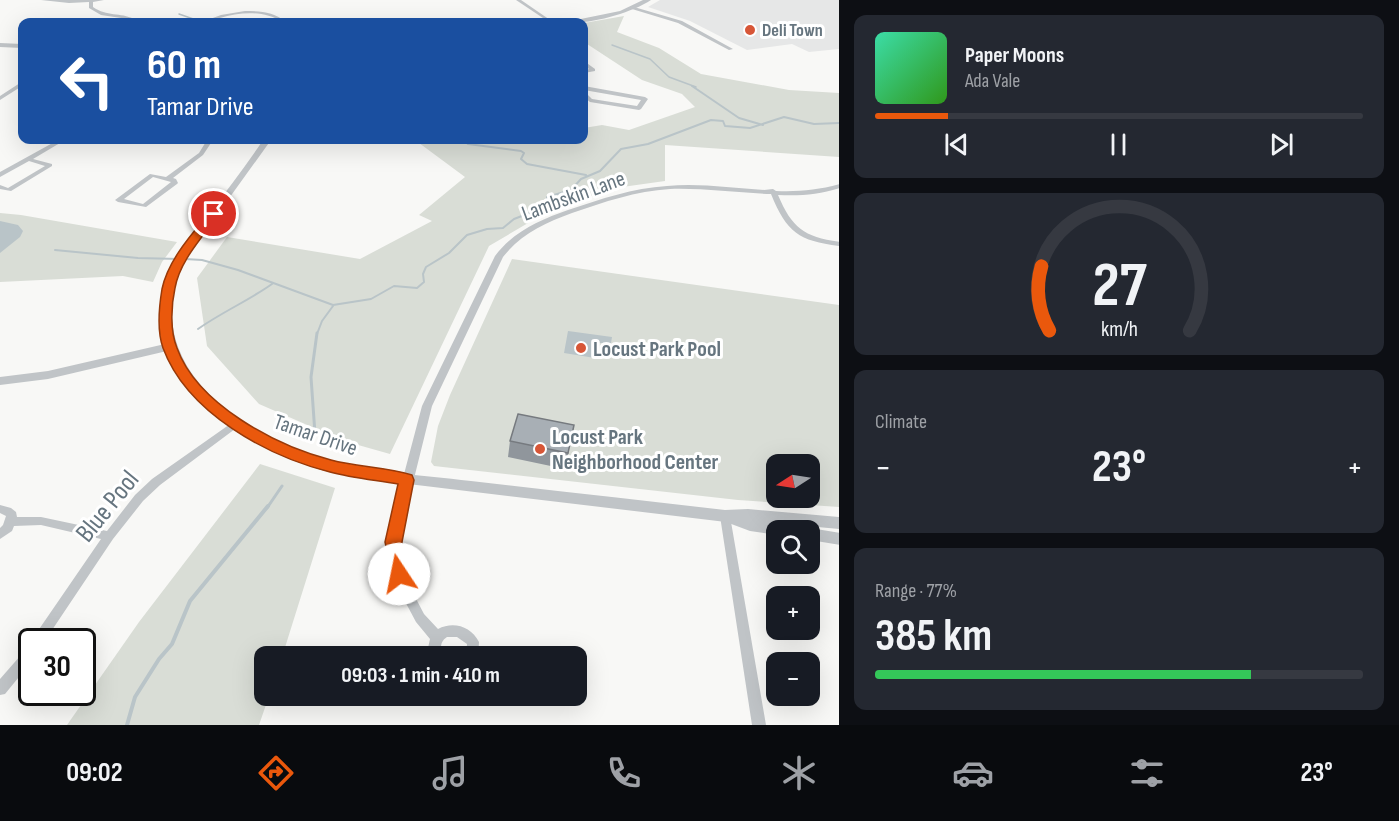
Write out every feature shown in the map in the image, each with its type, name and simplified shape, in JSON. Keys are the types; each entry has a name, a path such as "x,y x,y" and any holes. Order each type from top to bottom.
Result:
{"street":[{"path":"43,0 102,0"},
{"path":"518,0 545,18"},
{"path":"588,19 634,8 648,0"},
{"path":"91,1 91,7 96,12 111,18"},
{"path":"634,8 680,22 731,49"},
{"path":"214,18 243,13 279,18"},
{"path":"0,45 18,46"},
{"path":"0,98 18,86"},
{"path":"0,88 12,90"},
{"path":"588,89 645,99 639,108 588,98"},
{"path":"0,175 55,144"},
{"path":"167,179 196,158 208,144"},
{"name":"Tamar Drive","path":"264,144 184,253 176,267 166,304 166,328 170,347 182,371 199,394 214,409 236,424 264,441 303,457 331,466 406,480 725,516 748,515 839,523"},
{"path":"0,187 9,190 50,165 27,159"},
{"path":"152,175 167,179 174,180 175,183 144,206 118,200 152,175"},
{"name":"Lambskin Lane","path":"437,638 420,618 406,592 395,555 395,531 406,480 432,393 499,256 522,232 542,221 609,197 637,191 682,187 811,193 839,186"},
{"path":"773,191 783,218 795,231 812,238 839,244"},
{"path":"0,381 48,375 170,347"},
{"name":"Blue Pool","path":"47,628 109,536 139,498 156,482 236,424"},
{"path":"0,509 12,515 12,522"},
{"path":"725,516 759,725"},
{"name":"Tamar Drive","path":"725,516 750,525 766,527"},
{"path":"0,534 12,522 41,521 109,536"},
{"path":"820,536 839,539"},
{"path":"433,646 437,638 447,631 462,632 473,642 473,646"},
{"path":"0,689 18,668"}],"shaded area":[{"path":"660,0 839,0 839,49 809,52 792,44 747,50 690,21 648,7"},
{"path":"624,16 617,32 659,48 701,74 789,90 839,93 839,157 665,145 665,181 615,188 540,216 489,246 390,454 344,441 259,404 207,346 197,278 227,237 360,259 432,221 419,215 465,177 420,144 588,144 588,127 602,125 629,130 695,107 682,94 642,80 588,45 588,22"},
{"path":"0,213 177,242 162,262 153,282 123,276 0,282"},
{"path":"0,221 18,225 23,231 20,237 0,253"},
{"path":"512,259 839,305 839,507 820,506 820,454 766,454 766,502 738,500 434,466 431,462 438,426"},
{"name":"Locust Park Pool","path":"568,331 612,337 611,343 597,343 595,358 564,353"},
{"path":"260,464 335,488 285,646 254,646 254,706 266,706 259,725 67,725 80,706 96,706 96,684 139,622"}],"building":[{"path":"518,414 574,425 568,453 510,441"}],"waterway":[{"path":"179,14 190,18"},
{"path":"612,45 650,59 669,77 696,87"},
{"path":"692,86 739,118 761,124"},
{"path":"761,124 784,117 814,124 839,123"},
{"path":"185,259 202,260 238,270 333,305 371,299 394,286 417,288 424,282 423,274 426,267 449,253 467,235 487,229 503,228 514,219 535,211 547,202 547,197 571,190 581,179 600,171 621,149 648,144 711,120 723,121 725,126 750,128 761,124"},
{"path":"468,144 521,151 524,153 521,159 527,164 586,175"},
{"path":"55,250 138,258 179,259"},
{"path":"198,329 272,284"},
{"path":"317,334 322,321 333,306"},
{"path":"315,434 311,377 317,333"},
{"path":"267,508 282,486"},
{"path":"127,725 135,697 159,659 172,644 190,601 268,506"}],"place":[{"name":"Deli Town","path":"750,30"},
{"name":"Locust Park Pool","path":"581,348"},
{"name":"Locust Park Neighborhood Center","path":"540,449"}],"route":[{"path":"214,214 184,253 176,267 169,288 166,328 170,347 182,371 199,394 214,409 264,441 293,454 331,466 406,480 393,542 399,574"}]}
